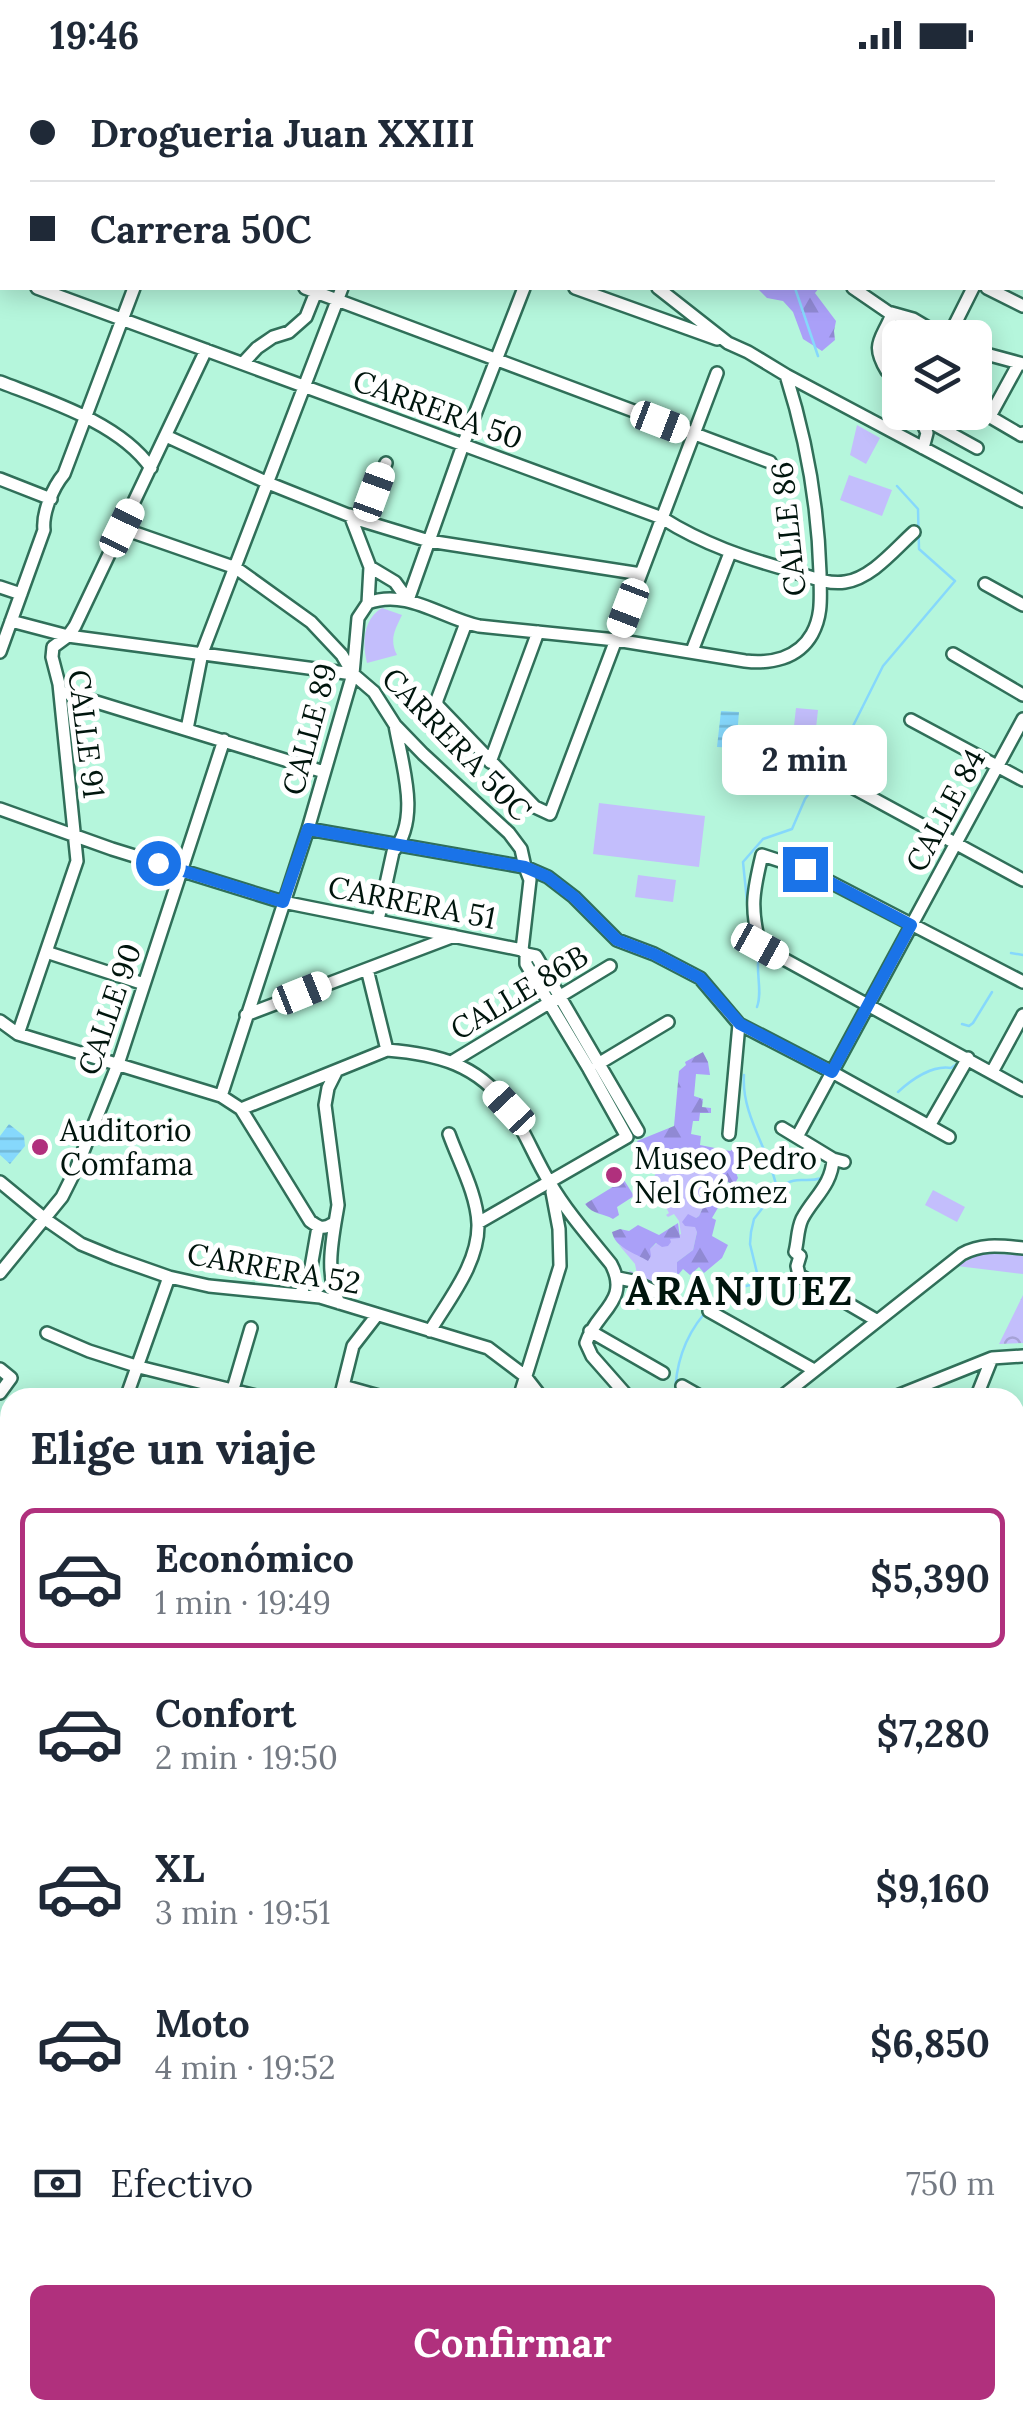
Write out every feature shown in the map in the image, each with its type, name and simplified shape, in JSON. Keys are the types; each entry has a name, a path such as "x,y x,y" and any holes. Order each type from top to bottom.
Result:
{"street":[{"name":"CARRERA 50","path":"42,290 662,518 689,536 730,553 820,580"},
{"path":"44,530 43,522 133,290"},
{"path":"243,363 257,348 289,332 306,316 311,290 340,294 495,360 770,462"},
{"path":"408,600 523,290"},
{"path":"581,290 748,352 1023,502"},
{"path":"661,290 728,343"},
{"path":"856,290 892,314 915,320"},
{"path":"956,320 972,290"},
{"path":"991,290 1023,306"},
{"path":"187,729 202,653 340,294"},
{"path":"655,316 667,310 670,296"},
{"path":"890,320 892,314"},
{"path":"882,338 878,357 882,363"},
{"name":"CALLE 91","path":"18,1034 77,860 53,647 68,636 206,350"},
{"path":"992,356 1021,364 992,413"},
{"path":"466,623 437,705 535,807 550,814 717,372"},
{"name":"CALLE 86","path":"692,651 762,663 778,661 796,652 816,626 821,606 815,496 786,375"},
{"path":"0,382 86,415 138,452 150,468"},
{"path":"797,410 800,397 811,388"},
{"path":"992,417 1022,434"},
{"path":"923,448 926,430"},
{"path":"946,430 977,448"},
{"path":"166,436 363,522 429,541 641,574"},
{"path":"363,522 386,462"},
{"path":"0,652 44,530 60,498 64,474"},
{"path":"0,480 52,498"},
{"path":"350,516 370,567 395,582 408,600"},
{"path":"122,528 236,568 311,622 342,655 353,674"},
{"path":"820,580 853,580 881,562 914,532"},
{"path":"368,603 380,598 401,598 466,623 692,651 730,553"},
{"name":"CALLE 89","path":"220,1096 308,829 353,674 358,618 368,603 370,567"},
{"path":"985,584 1023,605"},
{"path":"0,586 21,594"},
{"name":"CARRERA 50C","path":"11,621 68,636 353,674 374,692 395,725 423,754 509,833 520,849 525,867 548,877 574,897 617,940 700,978 740,1024"},
{"path":"490,762 538,632"},
{"path":"953,654 1023,695"},
{"path":"60,694 324,772"},
{"name":"CALLE 84","path":"796,1137 1023,719"},
{"path":"912,720 1023,780"},
{"path":"378,920 392,852 400,844 408,817 395,725"},
{"name":"CALLE 90","path":"0,1273 62,1197 76,1169 118,1064 224,740"},
{"path":"850,786 1023,880"},
{"name":"CARRERA 51","path":"0,809 283,902 524,952 526,964 598,1064 638,1131"},
{"path":"308,829 525,867 530,880 524,952"},
{"path":"1023,982 805,869 762,854 753,891 753,919 760,946 1023,1090"},
{"path":"246,1015 454,936"},
{"path":"46,952 144,984"},
{"name":"CALLE 86B","path":"453,1061 610,966"},
{"path":"367,969 387,1050"},
{"name":"CARRERA 51","path":"550,1184 627,1138 553,999"},
{"path":"992,1072 1023,1015"},
{"path":"0,1021 18,1034 220,1096 241,1109 310,1221 326,1228 336,1219 338,1205 325,1105 336,1072"},
{"path":"598,1064 668,1022"},
{"path":"729,1134 740,1024 949,1137"},
{"path":"241,1109 387,1050 453,1061 483,1080 509,1108 550,1184 618,1278 613,1301 590,1331 586,1343 621,1388"},
{"path":"929,1126 968,1058"},
{"path":"782,1128 838,1160 800,1226 794,1252 800,1256 799,1275 876,1320"},
{"path":"430,1331 465,1272 475,1249 478,1224 474,1200 448,1134"},
{"name":"CARRERA 52","path":"0,1182 81,1244 168,1278 320,1297 488,1348 525,1376 534,1388"},
{"path":"478,1224 550,1184"},
{"path":"522,1388 560,1266 559,1229 550,1184"},
{"path":"332,1224 330,1280 339,1303"},
{"path":"300,1295 310,1273 318,1227"},
{"path":"792,1388 962,1254 977,1247 1023,1248"},
{"path":"130,1388 168,1278"},
{"path":"618,1278 674,1301"},
{"path":"712,1313 814,1370"},
{"path":"342,1388 352,1346 377,1315"},
{"path":"233,1388 250,1328"},
{"path":"590,1331 663,1373"},
{"path":"46,1333 89,1351 229,1388"},
{"path":"917,1388 992,1358 1023,1356"},
{"path":"980,1388 992,1358"},
{"path":"0,1369 11,1378 4,1388"},
{"path":"682,1386 686,1388"}],"green space":[{"path":"759,290 817,290 815,293 836,321 835,340 822,351 803,339 793,312 783,301 767,298"},
{"path":"857,425 880,438 866,464 850,455"},
{"path":"849,475 892,490 882,516 840,500"},
{"path":"382,608 402,615 393,639 397,655 367,663 366,632 371,618"},
{"path":"796,708 818,710 814,746 792,744"},
{"path":"599,803 705,816 699,867 593,854"},
{"path":"638,875 676,880 673,902 635,897"},
{"path":"703,1052 710,1075 696,1074 694,1096 703,1099 702,1107 711,1108 711,1113 700,1113 699,1121 693,1121 691,1134 701,1136 700,1145 730,1151 741,1144 734,1167 738,1178 734,1185 726,1181 721,1191 726,1194 712,1218 716,1220 712,1236 728,1245 722,1258 704,1273 699,1267 690,1275 683,1269 674,1280 680,1287 668,1295 662,1291 662,1284 677,1273 677,1262 693,1250 697,1232 695,1227 682,1222 688,1214 699,1216 723,1166 685,1147 646,1159 637,1141 674,1126 679,1071 685,1062"},
{"path":"685,1147 723,1166 696,1218 693,1250 677,1262 677,1272 662,1284 662,1291 628,1270 637,1274 635,1264 619,1245 648,1260 650,1249 657,1243 681,1234 674,1214 666,1215 669,1213 652,1181 656,1173 646,1159"},
{"path":"624,1180 634,1196 617,1207 619,1215 613,1219 585,1204"},
{"path":"933,1190 965,1207 957,1222 925,1205"},
{"path":"678,1223 680,1238 670,1239 668,1246 656,1243 650,1249 648,1261 621,1246 612,1232 629,1231 638,1225 659,1235"},
{"path":"977,1255 1023,1255 1023,1274 957,1266"},
{"path":"1023,1295 1023,1343 999,1344"}],"water":[{"path":"721,711 739,712 736,748 717,747"},
{"path":"9,1124 24,1136 25,1146 10,1164 0,1155 0,1136"}],"waterway":[{"path":"796,290 818,356"},
{"path":"748,911 743,862 763,839 792,829 805,799 843,746 883,666 955,581 919,549 918,509 897,486"},
{"path":"757,1007 759,953"},
{"path":"1011,953 1023,955"},
{"path":"962,1024 973,1023 992,992"},
{"path":"898,1092 922,1074 958,1063"},
{"path":"709,1308 725,1292 754,1284 758,1277 750,1244 754,1219 777,1189 751,1119 744,1075"},
{"path":"778,1188 791,1181 822,1178"},
{"path":"676,1388 682,1353 704,1314"}],"place":[{"name":"Auditorio Comfama","path":"40,1147"},
{"name":"Museo Pedro Nel Gómez","path":"614,1175"}],"district":[{"name":"ARANJUEZ","path":"740,1290"}],"route":[{"path":"158,863 283,902 308,829 525,867 548,877 574,897 617,940 700,978 740,1024 832,1072 911,925 805,869"}]}
